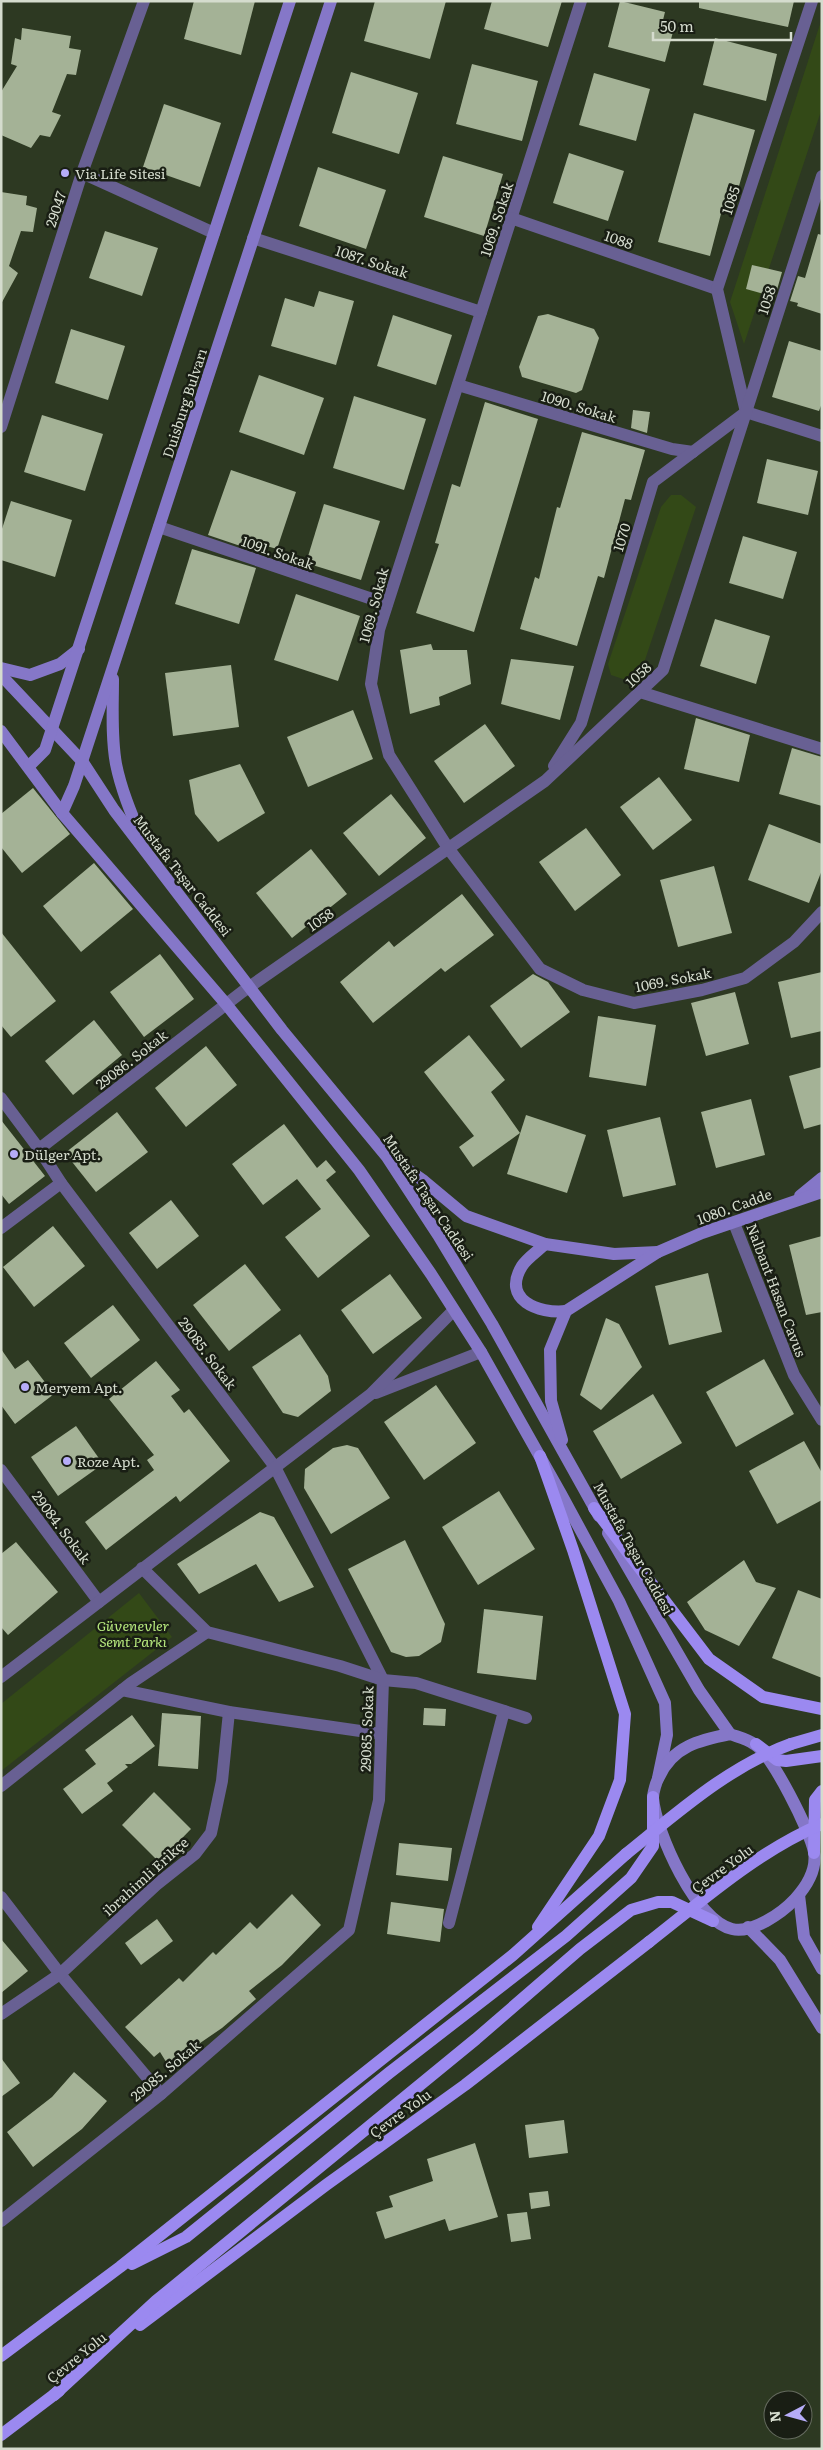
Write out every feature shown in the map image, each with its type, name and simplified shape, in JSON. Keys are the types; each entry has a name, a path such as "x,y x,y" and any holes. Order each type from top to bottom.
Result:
{"main road":[{"name":"Duisburg Bulvarı","path":"29,766 45,750 52,730 290,1"},
{"name":"Duisburg Bulvarı","path":"62,813 82,762 114,666 331,1"},
{"path":"1,668 30,675 60,664 78,649"},
{"path":"114,666 113,718 116,763 125,798 148,853"},
{"name":"Mustafa Taşar Caddesi","path":"1,675 82,762 114,810 148,853 246,989 383,1152 438,1235 492,1324 663,1631 699,1690 730,1734"},
{"path":"1,731 29,766 62,813 226,1004 359,1170 431,1274 481,1352 540,1456 618,1601 665,1703 667,1735 653,1798 653,1846 631,1878 566,1936 186,2237 106,2277"},
{"path":"383,1152 424,1181 466,1216 545,1244 614,1254 658,1252"},
{"path":"796,1199 822,1178"},
{"name":"1080. Cadde","path":"658,1252 702,1233 796,1199 822,1192"},
{"path":"545,1244 522,1266 517,1279 518,1293 526,1303 538,1310 553,1312 566,1311 658,1252"},
{"path":"566,1311 550,1350 551,1400 568,1460"},
{"path":"528,1942 599,1836 620,1780 625,1714 579,1568 540,1456"},
{"path":"594,1508 710,1659 763,1697 822,1709"},
{"path":"658,1778 668,1762 694,1742 730,1734 756,1744 777,1760 786,1761 822,1756"},
{"path":"1,2356 106,2277 528,1942 626,1854 712,1786 772,1751 822,1735"},
{"path":"756,1744 783,1780 798,1811 814,1853"},
{"path":"54,2395 156,2300 476,2038 580,1949 631,1910 658,1902 672,1902 733,1930 759,1925 785,1910 805,1888 813,1870 815,1800 822,1791"},
{"path":"653,1798 668,1849 687,1887 713,1921"},
{"name":"Çevre Yolu","path":"1,2435 54,2395 132,2331 326,2185 465,2085 726,1882 772,1851 822,1824"},
{"path":"799,1895 804,1936 822,1969"},
{"path":"748,1927 780,1960 822,2028"}],"street":[{"name":"29047","path":"1,427 82,173 144,1"},
{"name":"1069. Sokak","path":"581,1 379,630 371,684 386,746 389,755 448,848 540,969 583,990 634,1003 702,990 745,978 794,942 822,912"},
{"name":"1085","path":"717,289 812,1"},
{"path":"82,173 214,233"},
{"name":"1058","path":"246,989 545,781 663,670 822,176"},
{"name":"1088","path":"512,218 717,289"},
{"name":"1087. Sokak","path":"253,238 482,312"},
{"path":"717,289 746,412 822,436"},
{"name":"1090. Sokak","path":"458,385 672,449 693,452"},
{"name":"1070","path":"545,781 581,722 653,482 746,412"},
{"name":"1091. Sokak","path":"159,527 387,604"},
{"path":"640,692 822,749"},
{"name":"29086. Sokak","path":"40,1149 246,989"},
{"name":"29085. Sokak","path":"1,1098 40,1149 61,1183 275,1467 383,1680 379,1800 349,1930 161,2094 1,2221"},
{"path":"1,1228 61,1183"},
{"name":"Nalbant Hasan Cavus","path":"734,1223 794,1376 822,1420"},
{"path":"1,1677 372,1394 453,1311"},
{"path":"372,1394 481,1352"},
{"name":"29084. Sokak","path":"1,1470 99,1602"},
{"path":"142,1568 207,1632 340,1666 383,1680 416,1683 526,1718"},
{"path":"1,1786 122,1690 207,1632"},
{"path":"122,1690 229,1712 381,1734"},
{"path":"449,1924 504,1711"},
{"name":"ibrahimli Erikçe","path":"1,2014 60,1974 156,1885 195,1854 211,1833 222,1781 229,1712"},
{"path":"1,1897 60,1974 161,2094"}],"green space":[{"path":"822,18 822,108 744,344 730,302"},
{"path":"671,495 681,495 696,507 640,675 629,681 611,675 608,664 661,507"},
{"name":"Güvenevler Semt Parkı","path":"139,1593 172,1637 1,1771 1,1704"}],"building":[{"path":"194,1 255,1 241,55 184,39"},
{"path":"375,1 446,1 430,59 364,41"},
{"path":"492,1 562,1 548,47 484,29"},
{"path":"620,1 665,12 662,24 674,28 665,62 608,47"},
{"path":"699,1 794,1 788,27 699,8"},
{"path":"22,28 71,36 69,48 81,50 76,75 67,74 52,112 61,115 50,137 40,135 31,148 1,135 1,92 17,66 11,64 15,38 21,40"},
{"path":"715,38 777,54 766,101 703,85"},
{"path":"472,64 538,81 522,141 456,124"},
{"path":"351,72 418,93 399,154 332,133"},
{"path":"594,73 650,89 636,141 579,125"},
{"path":"164,104 221,123 200,187 143,167"},
{"path":"694,113 755,130 739,186 729,183 710,256 658,242"},
{"path":"569,153 624,171 608,221 553,203"},
{"path":"443,156 503,174 484,236 424,217"},
{"path":"318,167 386,190 366,249 299,226"},
{"path":"1,192 27,196 26,205 37,208 33,232 21,231 9,266 18,273 1,304"},
{"path":"105,231 158,248 142,296 89,278"},
{"path":"818,234 822,235 822,314 797,306 798,303 790,301 798,276 805,278"},
{"path":"752,265 782,272 775,297 746,289"},
{"path":"319,291 354,301 336,365 271,346 285,298 314,307"},
{"path":"548,314 594,329 599,338 582,390 576,393 522,377 519,367 538,316"},
{"path":"393,315 452,335 436,385 377,366"},
{"path":"71,329 125,346 108,400 55,383"},
{"path":"789,341 822,351 822,403 819,411 772,397"},
{"path":"259,375 324,398 304,455 239,432"},
{"path":"354,396 426,419 404,490 333,468"},
{"path":"485,402 538,419 474,632 416,613 439,544 435,543 452,484 460,487"},
{"path":"633,410 650,412 647,433 631,428"},
{"path":"42,415 103,434 85,491 24,472"},
{"path":"582,432 645,450 631,500 625,499 604,578 598,576 577,646 520,629 535,577 539,579 557,507 560,508"},
{"path":"767,459 818,471 808,515 757,503"},
{"path":"231,470 296,492 277,549 263,545 261,553 208,535"},
{"path":"11,501 72,520 55,577 1,560 1,532"},
{"path":"324,504 380,521 361,580 306,563"},
{"path":"743,536 797,552 783,599 729,583"},
{"path":"192,549 256,568 239,624 175,604"},
{"path":"296,594 360,616 338,681 274,660"},
{"path":"715,619 770,636 756,684 700,666"},
{"path":"431,644 433,650 467,650 471,684 439,697 440,705 410,714 400,650"},
{"path":"511,659 574,666 560,720 501,704"},
{"path":"231,665 239,727 173,736 165,673"},
{"path":"353,710 373,759 308,787 287,737"},
{"path":"696,718 750,735 739,782 684,769"},
{"path":"485,724 515,766 464,803 434,761"},
{"path":"792,748 822,757 822,806 779,794"},
{"path":"240,764 265,813 218,842 195,814 189,780"},
{"path":"659,777 692,820 653,850 620,807"},
{"path":"33,788 70,834 22,873 1,847 1,814"},
{"path":"391,794 426,838 379,876 343,833"},
{"path":"769,824 822,844 822,870 809,903 748,880"},
{"path":"586,828 621,875 575,911 539,862"},
{"path":"311,849 347,894 292,938 256,893"},
{"path":"94,863 133,909 81,952 43,906"},
{"path":"714,866 732,933 678,947 660,880"},
{"path":"462,894 494,935 445,972 441,968 373,1023 340,982 389,941 394,947"},
{"path":"1,932 56,1001 11,1037 1,1025"},
{"path":"160,954 194,999 144,1037 110,992"},
{"path":"822,972 822,1031 791,1038 778,982"},
{"path":"533,974 548,982 570,1012 521,1048 490,1006"},
{"path":"735,992 749,1044 706,1056 691,1003"},
{"path":"598,1016 656,1025 646,1086 589,1077"},
{"path":"94,1020 122,1055 73,1095 45,1061"},
{"path":"469,1035 505,1080 491,1092 520,1133 473,1167 459,1147 474,1136 424,1072"},
{"path":"206,1046 237,1085 186,1127 155,1088"},
{"path":"822,1067 822,1124 804,1129 789,1076"},
{"path":"751,1099 765,1155 716,1168 701,1112"},
{"path":"117,1112 148,1152 96,1192 65,1153"},
{"path":"526,1115 586,1135 567,1193 507,1174"},
{"path":"660,1117 676,1185 623,1197 607,1130"},
{"name":"Dülger Apt.","path":"1,1120 45,1176 9,1204 1,1194"},
{"path":"284,1124 317,1168 326,1160 336,1172 326,1180 370,1236 318,1278 285,1237 321,1209 297,1179 263,1205 232,1164"},
{"path":"171,1200 199,1236 157,1269 129,1233"},
{"path":"53,1226 85,1266 34,1307 3,1267"},
{"path":"822,1236 822,1312 806,1315 789,1245"},
{"path":"245,1264 281,1310 229,1351 193,1305"},
{"path":"708,1273 722,1332 669,1345 655,1286"},
{"path":"390,1274 422,1318 373,1354 341,1310"},
{"path":"113,1305 140,1340 91,1378 64,1343"},
{"path":"606,1318 619,1324 642,1367 601,1410 580,1395"},
{"path":"300,1334 328,1376 331,1391 298,1417 283,1413 252,1367"},
{"name":"Meryem Apt.","path":"1,1349 15,1369 28,1360 54,1394 15,1424 1,1405"},
{"path":"764,1359 794,1414 736,1447 706,1392"},
{"path":"156,1361 180,1390 171,1396 184,1413 189,1409 230,1461 180,1502 176,1496 106,1550 85,1522 154,1470 147,1460 154,1455 109,1399"},
{"path":"436,1385 476,1443 424,1480 384,1422"},
{"path":"653,1394 682,1443 621,1479 593,1431"},
{"name":"Roze Apt.","path":"76,1426 103,1464 58,1496 31,1457"},
{"path":"804,1441 822,1473 822,1500 777,1524 749,1471"},
{"path":"347,1445 358,1448 390,1498 331,1534 304,1488 305,1469 333,1448"},
{"path":"499,1491 535,1549 478,1585 442,1527"},
{"path":"260,1512 274,1517 314,1587 279,1602 256,1564 199,1594 177,1564"},
{"path":"405,1540 445,1624 441,1642 419,1656 406,1657 391,1652 348,1569"},
{"path":"16,1542 58,1592 8,1635 1,1627 1,1554"},
{"path":"744,1560 756,1582 776,1588 739,1646 705,1630 687,1602"},
{"path":"798,1590 822,1599 822,1678 772,1658"},
{"path":"484,1609 543,1616 536,1680 477,1673"},
{"path":"424,1708 446,1709 445,1726 423,1725"},
{"path":"162,1713 201,1716 198,1769 158,1766"},
{"path":"132,1715 155,1746 131,1764 125,1764 128,1767 107,1783 113,1791 82,1814 63,1789 96,1764 85,1750"},
{"path":"154,1792 191,1829 159,1862 122,1825"},
{"path":"399,1843 452,1848 448,1881 396,1875"},
{"path":"292,1894 321,1925 282,1965 249,1991 256,1999 222,2028 168,2065 160,2052 154,2057 125,2027 179,1978 183,1982 213,1952 216,1955 250,1922 257,1929"},
{"path":"391,1902 444,1909 440,1942 387,1934"},
{"path":"157,1919 173,1941 141,1965 125,1943"},
{"path":"1,1939 28,1971 1,1993"},
{"path":"1,2058 20,2083 1,2097"},
{"path":"74,2072 107,2101 82,2129 33,2167 7,2132 52,2097"},
{"path":"564,2120 568,2153 529,2158 525,2125"},
{"path":"475,2143 498,2217 449,2231 445,2219 385,2239 376,2212 393,2207 389,2196 433,2181 427,2159"},
{"path":"548,2191 550,2206 531,2209 529,2193"},
{"path":"527,2212 531,2239 511,2242 507,2214"}],"place":[{"name":"Via Life Sitesi","path":"65,173"},
{"name":"Dülger Apt.","path":"14,1154"},
{"name":"Meryem Apt.","path":"25,1387"},
{"name":"Roze Apt.","path":"67,1461"}]}
